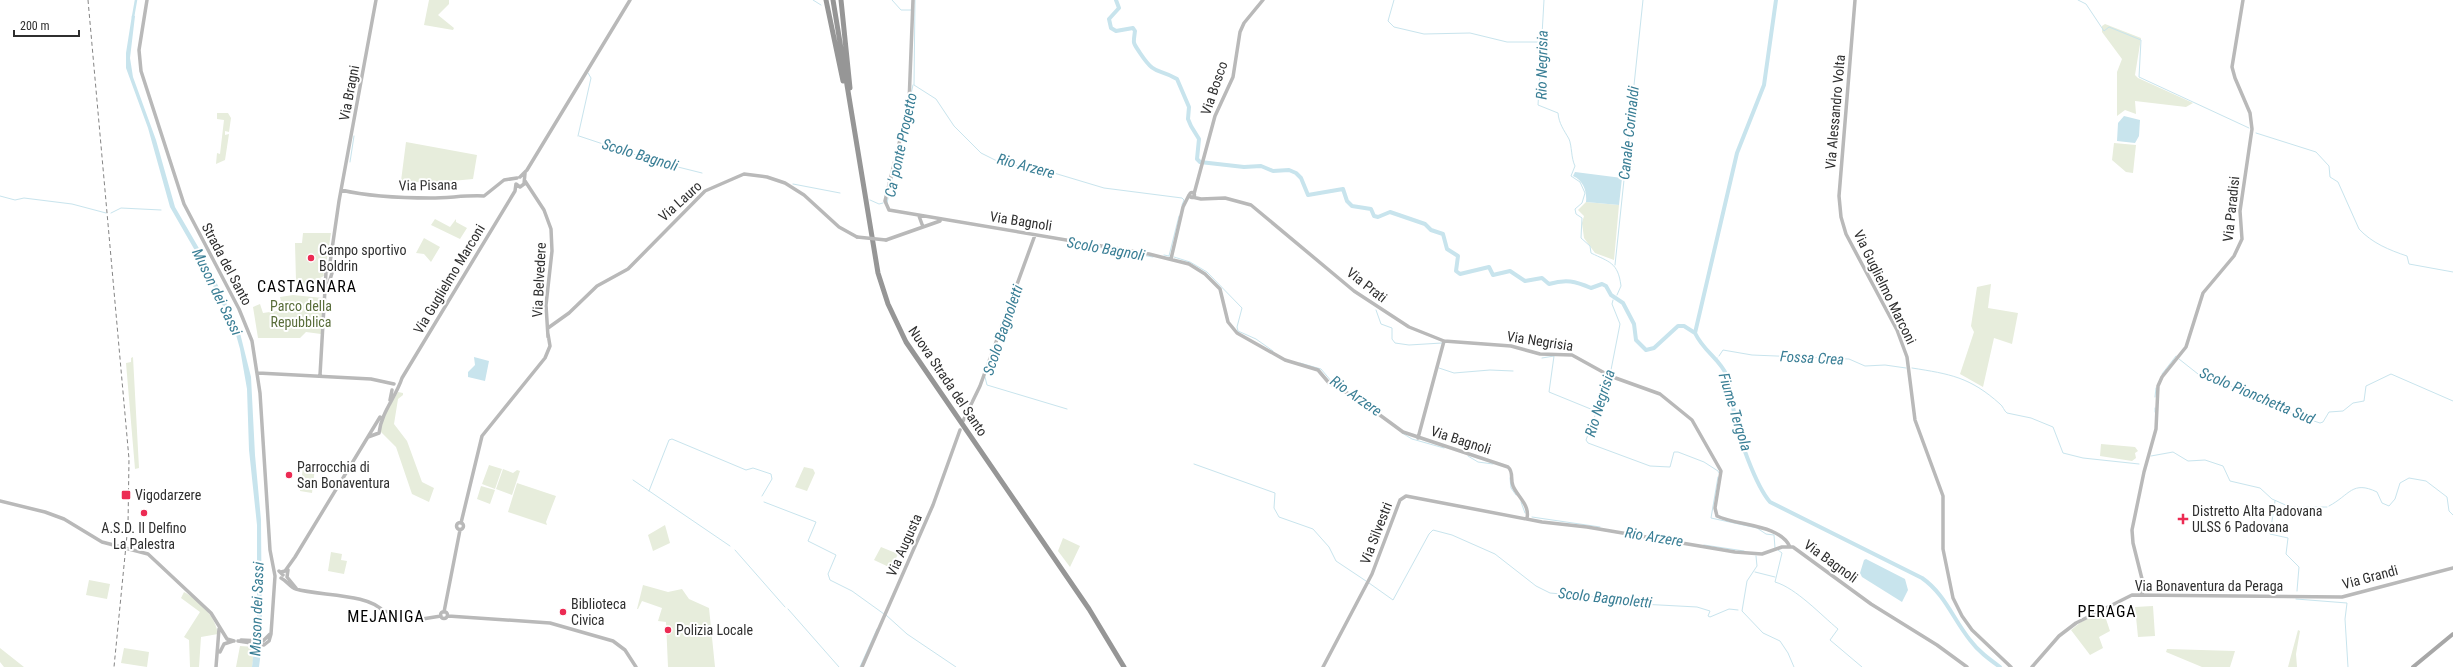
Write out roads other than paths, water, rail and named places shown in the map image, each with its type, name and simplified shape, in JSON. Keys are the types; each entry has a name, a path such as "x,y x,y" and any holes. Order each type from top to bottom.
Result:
{"highway":[{"path":"826,0 850,103"},
{"name":"Nuova Strada del Santo","path":"833,0 878,273 896,322 906,342 1077,592 1086,601 1113,640 1124,666"},
{"path":"841,0 850,84 850,103"}],"main road":[{"path":"2413,667 2453,634"}],"street":[{"name":"Strada del Santo","path":"146,0 139,50 141,72 184,204 246,325 258,373 271,545 274,567 279,575"},
{"name":"Via Bragni","path":"321,376 332,272 330,270 341,190 376,0"},
{"path":"525,172 525,181 518,178 525,172 629,0"},
{"name":"Via Bagnoli","path":"914,0 910,97 885,201 889,210 1171,258 1196,267 1215,283 1222,294 1228,322 1235,332 1285,360 1318,370 1334,387 1358,399 1399,430 1418,438 1453,447 1480,460 1499,463 1508,467 1511,470 1514,488 1523,501 1526,518 1735,552 1762,554 1775,549 1790,547 1870,604 1954,656 1967,667"},
{"name":"Via Bosco","path":"1171,258 1183,207 1192,195 1203,163 1218,107 1233,77 1240,32 1244,23 1263,0"},
{"name":"Via Alessandro Volta","path":"1843,225 1839,196 1855,0"},
{"name":"Via Paradisi","path":"2142,595 2143,588 2133,543 2132,530 2144,472 2156,429 2158,386 2162,377 2186,346 2203,293 2234,256 2242,239 2240,211 2252,129 2250,114 2234,78 2232,67 2243,0"},
{"name":"Via Lauro","path":"548,327 556,322 597,286 628,269 700,195 710,188 744,174 767,176 785,183 804,195 839,227 857,237 886,240 922,227"},
{"name":"Via Pisana","path":"341,190 379,197 431,198 474,194 484,196 504,180 518,178"},
{"name":"Via Guglielmo Marconi","path":"515,191 518,178"},
{"path":"509,179 516,184"},
{"name":"Via Guglielmo Marconi","path":"397,391 402,378 515,191 525,181"},
{"name":"Via Belvedere","path":"525,181 544,210 552,235 552,250 546,295 548,327"},
{"name":"Via Belvedere","path":"516,184 532,192"},
{"name":"Via Prati","path":"1192,195 1225,198 1251,205 1354,291 1372,301 1384,312 1408,327 1444,342"},
{"path":"918,216 922,227"},
{"name":"Via Bagnoli","path":"922,227 943,220"},
{"name":"Via Guglielmo Marconi","path":"1843,225 1897,330 1906,353 1914,420 1942,496 1943,549 1953,598 1962,616 1972,630 2011,667"},
{"path":"963,421 980,386 1034,235"},
{"path":"321,376 326,274 330,270"},
{"path":"326,274 331,275"},
{"path":"547,318 556,322"},
{"path":"441,616 444,612 460,530 457,526 461,523 474,478 480,435 538,366 547,348 548,327"},
{"path":"1418,438 1444,342"},
{"name":"Via Negrisia","path":"1444,342 1511,346 1542,354 1570,354 1609,376 1660,394 1692,420 1721,471 1715,508 1717,516 1763,528 1779,536 1790,547"},
{"path":"258,373 383,381 399,386"},
{"name":"Via Guglielmo Marconi","path":"395,384 402,378"},
{"path":"368,437 379,434 380,422 397,391 392,389 383,381"},
{"path":"219,640 226,638 238,641 263,643 271,632 274,588 279,575 285,571 295,556 373,430 389,402 392,389 395,384"},
{"path":"373,430 379,429"},
{"path":"373,430 376,435"},
{"name":"Via Augusta","path":"862,667 933,506 960,430"},
{"name":"Via Silvestri","path":"1323,667 1368,582 1388,536 1400,500 1404,496 1526,518"},
{"path":"0,501 57,516 104,543 146,552 214,617 226,638 225,643 219,653"},
{"path":"295,556 286,575 297,589"},
{"name":"Via Grandi","path":"2292,597 2345,596 2453,568"},
{"path":"279,575 288,570"},
{"path":"279,575 292,582"},
{"path":"279,575 297,589 365,600 378,606 388,616"},
{"path":"2132,596 2143,588"},
{"name":"Via Bonaventura da Peraga","path":"2032,667 2059,636 2079,620 2132,596 2292,597"},
{"path":"384,612 383,616 401,618 426,619 441,616 445,619 448,616 545,622 607,639 622,647 636,667"},
{"path":"444,612 448,616"},
{"path":"216,667 219,653 219,626"},
{"path":"219,640 225,643 238,641"},
{"path":"219,653 230,643 238,641"}],"water":[{"path":"132,15 135,16 130,58 133,77 156,140 175,207 204,257 239,329 251,377 255,455 261,520 262,643 259,667 252,667 257,624 257,525 249,450 247,389 240,349 235,331 201,261 170,207 148,128 126,68 126,53"},
{"path":"2124,116 2140,120 2139,136 2135,143 2117,141 2118,123"},
{"path":"1575,172 1622,178 1619,205 1586,202 1584,187 1577,178 1573,176"},
{"path":"474,357 489,361 485,381 468,377 468,372 475,365"},
{"path":"1866,559 1905,579 1908,590 1902,602 1862,577 1860,573 1864,560"}],"waterway":[{"name":"Muson dei Sassi","path":"133,17 136,0"},
{"name":"Rio Arzere","path":"813,0 821,5"},
{"name":"Rio Arzere","path":"892,0 901,10 911,10"},
{"name":"Rio Arzere","path":"915,0 914,85 936,99 954,126 981,153 1001,163 1044,170 1104,188 1182,198 1184,200 1182,205"},
{"path":"1116,0 1119,8 1109,19 1111,28 1116,31 1133,28 1135,31 1134,43 1145,61 1153,69 1177,79 1189,107 1188,119 1199,139 1197,159 1200,162 1244,167 1261,166 1273,171 1289,170 1296,173 1301,178 1308,195 1343,189 1347,201 1352,206 1371,209 1374,216 1378,217 1390,212 1425,224 1431,230 1443,234 1447,249 1458,256 1456,271 1460,274 1489,267 1493,275 1510,271 1525,281 1542,278 1549,284 1570,282 1591,288 1602,284 1606,286 1611,295 1623,303 1634,324 1636,340 1646,350 1654,348 1678,326 1684,326 1695,333"},
{"path":"1394,0 1388,21 1394,27 1424,34 1470,33 1507,42 1540,42"},
{"name":"Rio Negrisia","path":"1544,0 1538,105 1558,113 1561,124 1569,139 1575,166 1571,176 1580,182 1585,193 1582,203 1575,209 1576,214 1582,218 1581,238 1590,246 1591,253 1608,261 1615,267 1620,278 1621,286 1617,295"},
{"name":"Canale Corinaldi","path":"1615,265 1643,0"},
{"name":"Fiume Tergola","path":"1776,0 1764,85 1737,153 1695,333 1727,376 1730,385 1736,422 1743,446 1753,472 1770,502 1922,578 1937,591 1973,644 1984,655 2000,667"},
{"path":"2078,0 2086,4 2104,31 2109,27 2141,40 2139,77 2249,128"},
{"name":"Scolo Bagnoli","path":"578,136 591,78 588,73"},
{"name":"Ca' ponte Progetto","path":"887,203 913,85"},
{"path":"2256,133 2316,152 2329,166 2330,177 2338,182 2359,229 2369,238 2387,249 2407,256 2409,264 2453,272"},
{"path":"350,162 354,136"},
{"name":"Scolo Bagnoli","path":"579,136 654,161 702,173"},
{"name":"Scolo Bagnoli","path":"793,184 840,193"},
{"path":"0,196 15,200 24,198 72,204 106,213"},
{"name":"Scolo Bagnoli","path":"870,200 879,204 883,203"},
{"path":"111,213 121,208 161,210"},
{"name":"Rio Arzere","path":"1169,256 1179,216"},
{"name":"Scolo Bagnoli","path":"1091,246 1153,257"},
{"name":"Rio Arzere","path":"1164,255 1169,256"},
{"name":"Rio Arzere","path":"1174,257 1190,262 1207,272 1242,308 1237,327 1238,331 1256,339 1273,351"},
{"name":"Rio Negrisia","path":"1610,375 1620,324 1612,304 1613,300"},
{"path":"1376,310 1381,324 1392,328 1392,339 1395,343 1409,345 1442,343"},
{"name":"Fossa Crea","path":"1719,356 1723,350 1752,355 1849,359 1865,366 1885,365 1906,368"},
{"path":"1542,358 1554,356 1549,392 1598,412"},
{"name":"Scolo Pionchetta Sud","path":"2162,374 2176,356"},
{"name":"Scolo Pionchetta Sud","path":"2179,359 2198,374 2255,395 2299,416 2320,423 2323,422 2329,412 2343,411 2353,403 2364,401 2366,386 2391,374 2453,401"},
{"name":"Rio Arzere","path":"1300,363 1321,369 1332,382"},
{"path":"1439,368 1454,373 1490,370 1513,371"},
{"name":"Fossa Crea","path":"1912,368 1938,372 1969,382 1989,395 2001,405 2007,413 2031,418 2053,427 2063,453 2083,458 2139,464"},
{"name":"Scolo Bagnoletti","path":"985,377 987,385 1067,409"},
{"name":"Rio Negrisia","path":"1609,378 1586,440 1588,443 1650,466 1670,467 1674,452 1678,452 1704,462 1719,473"},
{"name":"Scolo Pionchetta Sud","path":"2155,397 2156,388"},
{"name":"Rio Arzere","path":"1348,392 1374,408"},
{"name":"Rio Arzere","path":"1402,433 1412,439 1444,448"},
{"path":"649,491 669,440 672,439 746,470 753,468 771,474 772,479 762,496"},
{"name":"Fossa Crea","path":"2151,456 2173,452 2188,461 2205,460 2223,466 2230,481 2260,488 2272,499 2290,507 2327,507"},
{"name":"Rio Arzere","path":"1468,456 1478,462 1493,464"},
{"name":"Scolo Bagnoletti","path":"1194,464 1275,493 1274,508 1279,517 1313,529 1329,547 1336,561 1366,581"},
{"name":"Rio Negrisia","path":"1718,477 1711,518 1757,528 1766,534 1774,535 1775,548"},
{"name":"Rio Arzere","path":"1510,478 1511,488 1516,495"},
{"path":"2329,506 2356,488 2369,489 2377,492 2382,503 2389,506 2395,499 2400,483 2409,478 2426,481 2447,497 2449,511 2453,515"},
{"path":"633,480 730,546"},
{"name":"Fossa Crea","path":"2275,501 2270,534 2288,538 2286,554 2299,567 2297,591"},
{"path":"764,502 816,522 808,541 836,555 828,574 830,580 852,591 884,614"},
{"name":"Rio Arzere","path":"1521,502 1525,513"},
{"name":"Rio Arzere","path":"1532,517 1600,527"},
{"name":"Scolo Bagnoletti","path":"1369,583 1393,600 1429,534 1433,530 1452,535 1495,554 1536,586 1550,593 1628,600 1641,604 1697,607 1710,611 1708,616 1710,617 1729,609 1738,610"},
{"name":"Rio Arzere","path":"1704,545 1744,551"},
{"path":"735,550 785,607"},
{"name":"Rio Negrisia","path":"1778,550 1782,553 1775,582 1783,585 1800,596 1838,629 1830,640 1862,667"},
{"name":"Rio Arzere","path":"1756,556 1757,566 1747,581 1742,611 1763,633 1780,641 1788,653 1794,667"},
{"path":"1755,572 1775,577"},
{"name":"Fossa Crea","path":"2296,599 2347,603 2345,619 2348,667"},
{"path":"788,609 839,667"},
{"path":"886,615 907,634 956,667"},
{"path":"860,667 877,629"}],"railway":[{"path":"88,0 129,459 128,525 114,667"}],"place":[{"name":"Campo sportivo Boldrin","path":"311,258"},
{"name":"Parrocchia di San Bonaventura","path":"289,475"},
{"name":"Vigodarzere","path":"126,495"},
{"name":"A.S.D. Il Delfino La Palestra","path":"144,513"},
{"name":"Distretto Alta Padovana ULSS 6 Padovana","path":"2183,519"},
{"name":"Biblioteca Civica","path":"563,612"},
{"name":"Polizia Locale","path":"668,630"}],"district":[{"name":"CASTAGNARA","path":"307,286"},
{"name":"PERAGA","path":"2107,611"},
{"name":"MEJANIGA","path":"386,616"}],"park label":[{"name":"Parco della Repubblica","path":"301,314"}]}
